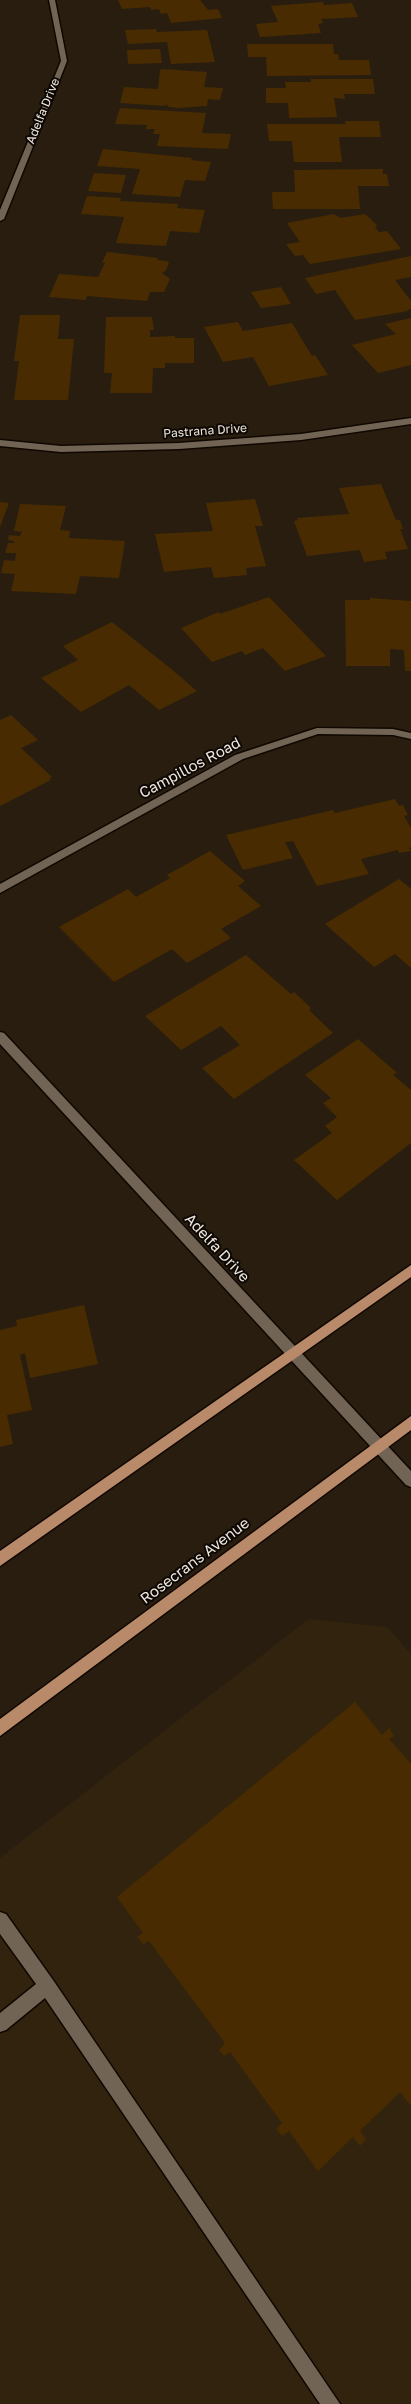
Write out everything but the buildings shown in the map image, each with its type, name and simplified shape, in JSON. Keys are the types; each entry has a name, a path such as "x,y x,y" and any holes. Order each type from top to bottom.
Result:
{"main road":[{"path":"0,1559 411,1270"},
{"name":"Rosecrans Avenue","path":"0,1728 411,1422"}],"street":[{"name":"Adelfa Drive","path":"0,218 64,60 52,0"},
{"name":"Pastrana Drive","path":"0,443 61,449 179,446 301,437 411,421"},
{"name":"Campillos Road","path":"0,889 239,757 317,731 393,732 411,736"},
{"name":"Adelfa Drive","path":"0,1036 411,1481"},
{"path":"0,1920 47,1986 330,2404"},
{"path":"0,2024 47,1986"}],"shaded area":[{"path":"309,1619 387,1627 411,1654 411,2404 0,2404 0,1858"}]}
